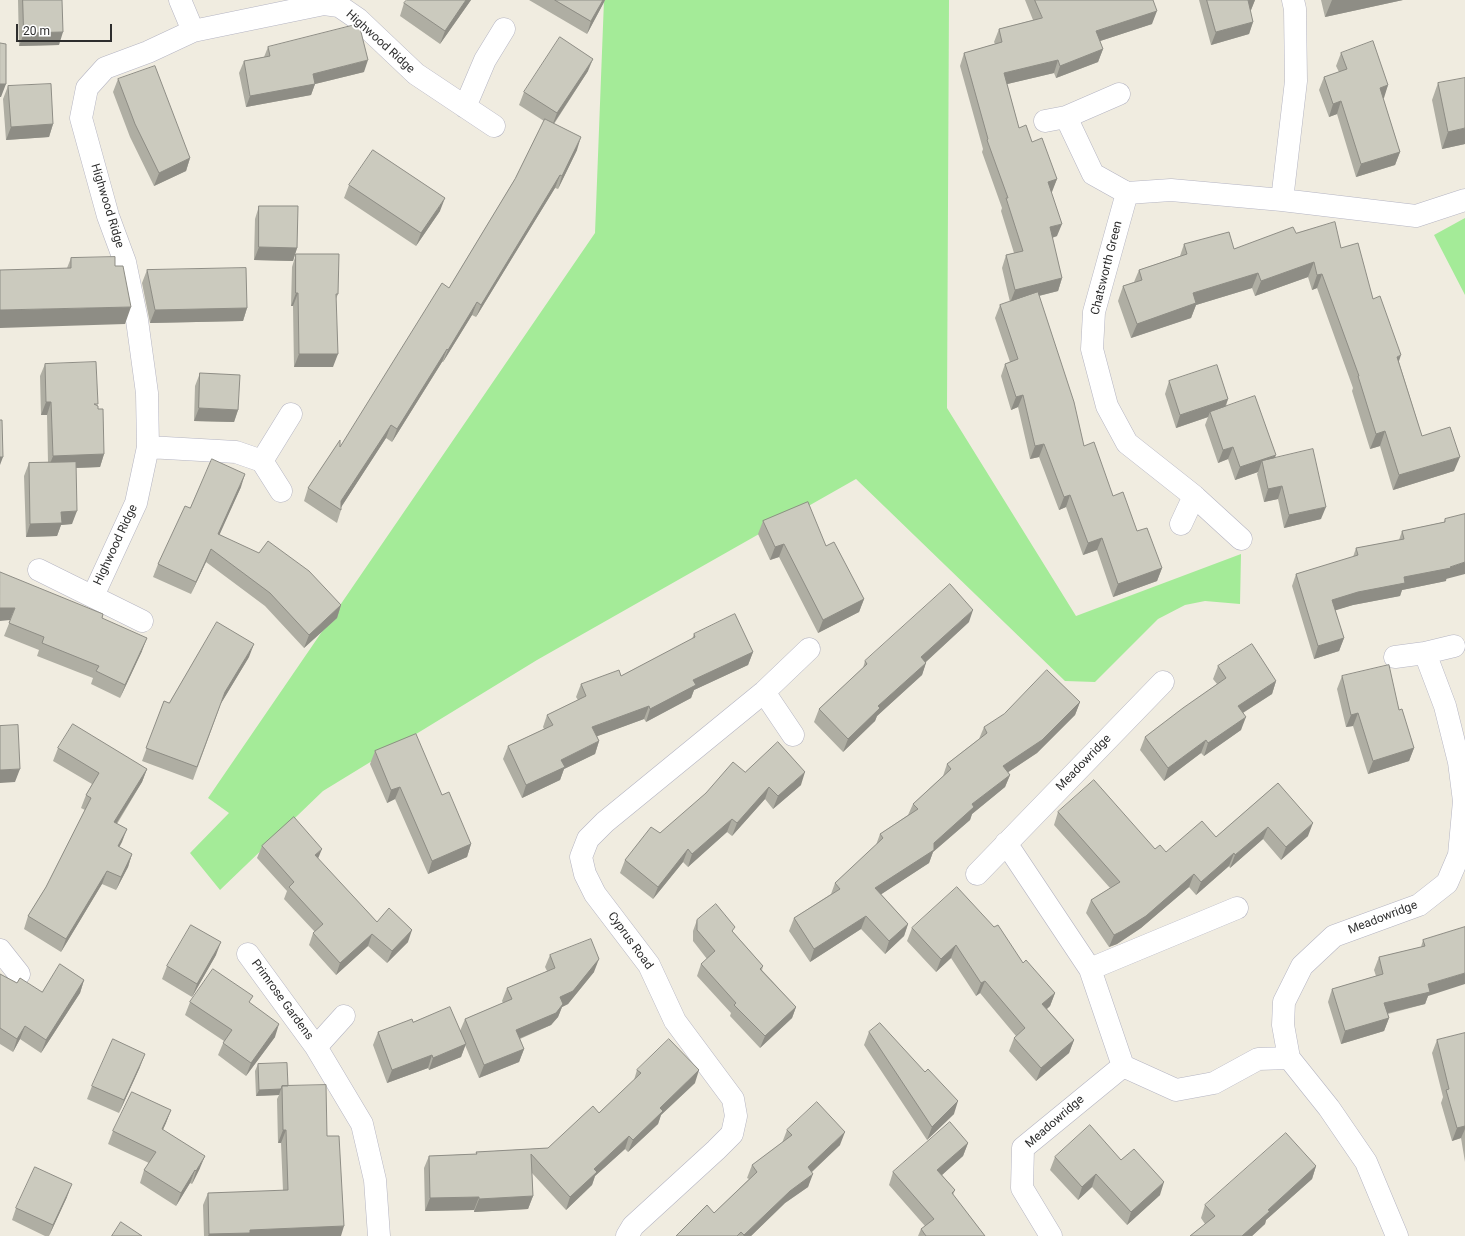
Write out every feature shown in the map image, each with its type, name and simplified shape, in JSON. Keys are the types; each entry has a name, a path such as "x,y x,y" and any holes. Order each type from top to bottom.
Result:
{"street":[{"path":"180,0 193,31"},
{"path":"1282,200 1296,81 1295,9 1293,0"},
{"name":"Highwood Ridge","path":"93,596 136,503 148,447 147,393 137,320 125,262 108,216 81,118 87,88 105,68 148,52 193,31 324,4 341,3 416,74 494,126"},
{"path":"465,107 485,60 504,29"},
{"path":"1120,94 1055,119 1093,174 1126,193 1171,190 1282,200 1416,216 1465,200"},
{"name":"Chatsworth Green","path":"1126,193 1094,312 1092,349 1107,406 1127,443 1194,496 1241,539"},
{"path":"262,460 291,414"},
{"path":"148,447 236,452 262,460 281,491"},
{"path":"1181,524 1194,496"},
{"name":"Highwood Ridge","path":"39,570 142,621"},
{"path":"1395,657 1425,653 1454,646"},
{"name":"Cyprus Road","path":"627,1236 633,1226 732,1134 736,1116 733,1099 675,1020 650,965 595,894 585,874 581,857 588,839 605,822 764,692 809,649"},
{"name":"Meadowridge","path":"1397,1236 1366,1162 1329,1108 1289,1058 1283,1025 1284,1002 1302,966 1334,936 1419,905 1446,883 1459,855 1464,801 1459,762 1446,706 1425,653"},
{"name":"Meadowridge","path":"977,874 1162,682"},
{"path":"764,692 794,735"},
{"path":"1006,843 1090,969 1123,1066 1176,1090 1214,1083 1258,1059 1289,1058"},
{"path":"1090,969 1237,908"},
{"path":"0,950 19,974"},
{"name":"Primrose Gardens","path":"248,954 316,1047 362,1124 375,1180 379,1236"},
{"name":"Primrose Gardens","path":"316,1047 344,1016"},
{"name":"Meadowridge","path":"1051,1236 1022,1188 1023,1148 1123,1066"}],"green space":[{"path":"604,0 949,0 947,408 1076,616 1241,554 1240,604 1205,601 1185,605 1158,619 1095,682 1065,681 856,479 537,660 323,791 220,890 190,853 229,813 208,798 595,233"},
{"path":"1465,218 1465,295 1434,235"}],"building":[{"path":"23,0 62,0 63,32 24,33"},
{"path":"407,0 466,0 445,31 404,3"},
{"path":"555,0 603,0 591,21"},
{"path":"1035,0 1153,0 1157,11 1096,31 1103,49 1060,66 1058,60 1004,73 1019,128 1026,125 1032,142 1042,138 1057,179 1048,182 1062,224 1050,227 1062,278 1015,290 1006,255 1023,251 1006,198 1008,198 987,140 988,139 964,53 1002,42 999,29 1042,18"},
{"path":"1207,0 1248,0 1253,22 1216,32"},
{"path":"359,24 368,60 313,74 315,84 250,96 244,61 270,56 268,47"},
{"path":"560,37 593,59 557,113 524,92"},
{"path":"1373,41 1388,85 1380,88 1400,152 1361,164 1341,101 1333,104 1324,77 1347,69 1341,53"},
{"path":"0,43 6,44 6,84 0,84"},
{"path":"155,66 190,158 159,173 135,124 118,79"},
{"path":"1465,78 1465,128 1448,132 1438,83"},
{"path":"51,84 53,124 11,127 8,86"},
{"path":"545,119 581,137 562,176 560,175 481,305 477,302 397,429 391,425 341,501 341,510 308,488 340,440 340,447 442,283 449,288 515,179"},
{"path":"373,150 445,198 421,233 349,185"},
{"path":"259,206 298,206 297,248 259,247"},
{"path":"1335,222 1341,248 1358,243 1373,299 1380,296 1401,355 1397,357 1422,436 1450,427 1460,457 1399,475 1385,431 1376,434 1359,376 1322,274 1317,275 1314,262 1261,281 1258,273 1193,293 1196,303 1137,324 1123,286 1142,280 1139,270 1187,254 1184,244 1229,232 1234,249 1293,227 1296,233"},
{"path":"296,254 339,254 338,294 336,294 338,354 299,354"},
{"path":"115,257 115,266 123,266 131,307 0,310 0,270 71,268 71,258"},
{"path":"246,268 247,308 155,310 147,270"},
{"path":"1038,292 1074,402 1084,446 1094,442 1113,496 1123,492 1137,531 1147,528 1162,568 1118,584 1102,538 1088,543 1070,495 1064,497 1044,444 1035,446 1023,395 1016,397 1005,364 1018,359 1000,305"},
{"path":"96,362 98,404 94,404 98,406 98,409 103,409 104,454 53,456 51,402 46,402 45,364"},
{"path":"1217,365 1228,399 1180,415 1169,381"},
{"path":"200,373 240,375 238,410 199,408"},
{"path":"1255,396 1276,455 1240,467 1233,447 1223,450 1210,412"},
{"path":"0,420 2,420 3,457 0,457"},
{"path":"1313,449 1326,507 1289,515 1282,486 1268,489 1262,461"},
{"path":"212,459 245,474 218,534 259,553 268,541 309,571 341,605 309,635 270,593 211,549 196,582 158,564 185,506 190,508"},
{"path":"76,462 77,511 61,512 62,523 30,524 29,463"},
{"path":"808,502 826,546 834,542 864,599 823,620 784,544 775,547 763,521"},
{"path":"1465,514 1465,562 1450,567 1451,568 1404,577 1405,583 1358,592 1332,600 1344,638 1318,646 1296,574 1358,555 1356,548 1404,539 1402,531 1445,522 1445,519"},
{"path":"0,572 103,614 102,618 147,638 125,685 96,671 99,666 42,643 44,637 9,623 15,608 0,608"},
{"path":"950,584 973,610 921,657 926,663 878,706 880,708 848,739 819,709 867,664 865,661"},
{"path":"735,614 753,652 693,680 696,685 650,709 649,706 592,727 599,741 561,760 565,767 526,785 508,746 553,725 547,715 586,696 581,684 619,670 621,676 695,637 694,634"},
{"path":"217,622 254,644 225,692 197,767 146,748 164,701 169,703"},
{"path":"1252,644 1276,681 1238,706 1246,717 1208,743 1206,740 1168,768 1145,737 1226,678 1218,666"},
{"path":"1389,665 1399,710 1402,709 1414,748 1373,761 1358,713 1351,715 1342,676"},
{"path":"1047,670 1080,702 1042,740 1003,766 1010,775 972,804 974,807 934,843 934,850 875,888 908,924 889,941 866,916 814,949 794,918 840,889 835,883 883,838 880,834 918,809 913,804 951,769 947,764 987,733 984,727 1004,714"},
{"path":"73,724 147,769 114,822 127,829 118,846 132,854 121,877 107,871 66,939 28,916 46,887 91,798 86,795 99,773 58,748"},
{"path":"18,725 20,769 0,770 0,726"},
{"path":"416,734 442,795 449,792 471,844 432,861 400,787 391,790 375,751"},
{"path":"778,742 805,772 778,796 769,787 737,823 732,819 692,854 688,849 658,887 625,860 651,827 660,833 706,793 733,762 745,772"},
{"path":"1094,780 1155,849 1160,845 1166,852 1202,821 1216,837 1278,783 1313,823 1286,847 1268,827 1235,855 1234,853 1201,882 1194,874 1146,916 1114,935 1091,900 1120,882 1058,812"},
{"path":"294,817 322,849 315,855 377,922 389,908 412,930 392,951 372,934 340,963 313,933 323,924 289,887 294,882 262,846"},
{"path":"957,887 994,927 998,925 1023,963 1026,960 1055,993 1042,1004 1074,1040 1041,1068 1014,1038 1025,1028 985,981 981,983 956,945 941,959 912,928"},
{"path":"716,904 735,927 732,931 763,966 760,969 796,1007 765,1036 734,1005 736,1003 701,964 715,951 697,930 697,920"},
{"path":"191,925 221,942 197,984 167,966"},
{"path":"1465,927 1465,973 1428,984 1430,992 1384,1003 1389,1018 1345,1031 1332,989 1383,974 1379,957 1425,946 1423,940"},
{"path":"591,939 599,959 573,991 560,997 563,1004 556,1013 516,1030 524,1049 484,1065 465,1019 512,999 507,988 555,968 550,955"},
{"path":"60,964 84,980 46,1040 25,1026 17,1039 0,1028 0,974 17,983 20,978 42,992"},
{"path":"213,969 253,996 249,1002 279,1024 251,1063 223,1043 232,1030 190,1002"},
{"path":"450,1007 466,1044 433,1058 432,1055 392,1070 378,1032 412,1019 413,1022"},
{"path":"880,1023 925,1072 928,1069 958,1101 932,1127 869,1032"},
{"path":"1465,1033 1465,1126 1457,1128 1446,1090 1449,1089 1437,1040"},
{"path":"113,1039 145,1054 124,1100 92,1086"},
{"path":"669,1039 699,1070 660,1108 663,1111 633,1140 629,1136 594,1169 597,1172 570,1197 531,1154 533,1196 479,1199 479,1197 430,1198 429,1156 477,1154 476,1152 548,1148 593,1106 599,1113 641,1073 637,1070"},
{"path":"287,1063 288,1086 282,1086 281,1089 259,1090 258,1064"},
{"path":"326,1085 327,1136 339,1136 344,1226 250,1230 250,1233 209,1234 208,1193 288,1190 286,1130 283,1130 282,1086"},
{"path":"132,1092 171,1110 162,1129 205,1156 181,1193 144,1170 156,1152 113,1131"},
{"path":"817,1102 845,1132 808,1167 813,1174 790,1191 744,1235 741,1232 737,1236 676,1236 707,1205 714,1213 757,1172 752,1165 792,1135 787,1130"},
{"path":"950,1122 968,1143 937,1170 955,1190 952,1193 985,1236 926,1236 921,1229 934,1219 893,1172"},
{"path":"1090,1125 1121,1160 1134,1149 1164,1182 1131,1212 1096,1174 1082,1187 1055,1157"},
{"path":"1286,1133 1316,1166 1242,1236 1190,1236 1215,1216 1205,1205"},
{"path":"35,1167 72,1184 53,1225 16,1208"},
{"path":"121,1222 142,1236 112,1236"}]}
